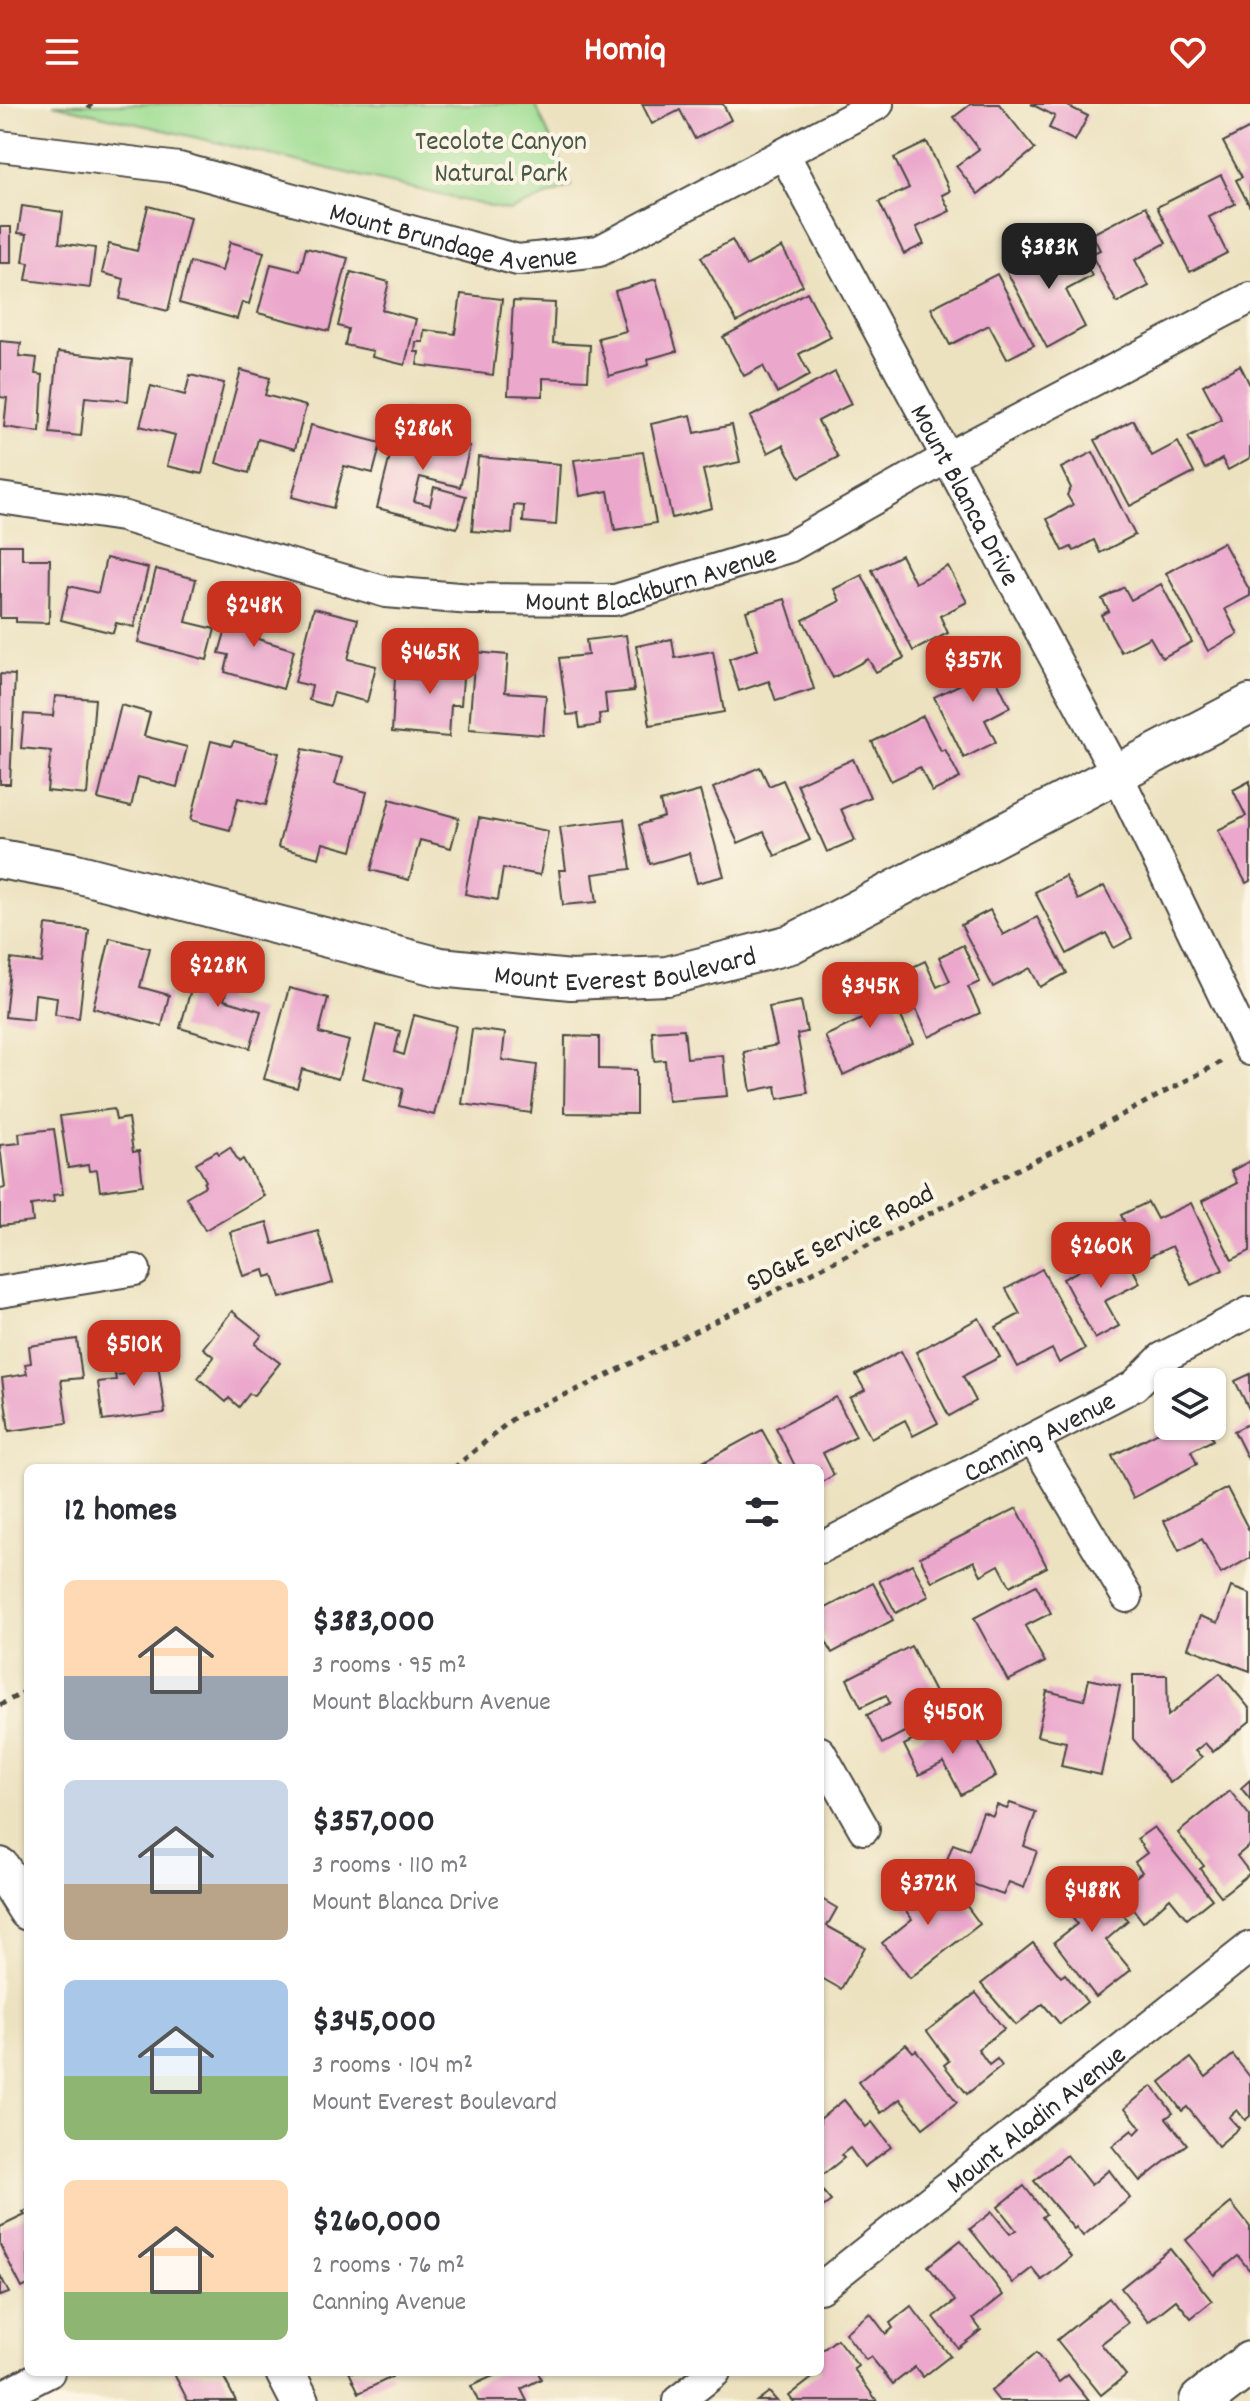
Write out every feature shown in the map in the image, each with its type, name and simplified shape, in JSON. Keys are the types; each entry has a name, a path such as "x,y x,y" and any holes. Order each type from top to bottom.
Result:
{"main road":[{"path":"1201,2401 1250,2363"}],"street":[{"name":"Mount Brundage Avenue","path":"0,146 179,168 518,260 599,251 878,104"},
{"name":"Mount Blanca Drive","path":"784,154 1117,774 1250,1049"},
{"name":"Mount Blackburn Avenue","path":"0,498 122,516 386,592 471,599 615,600 789,547 948,457 1250,298"},
{"name":"Mount Everest Boulevard","path":"0,859 72,872 440,967 571,980 667,976 791,944 1250,704"},
{"path":"0,1292 135,1270"},
{"name":"Canning Avenue","path":"824,1546 1134,1386 1162,1358 1250,1312"},
{"path":"1033,1439 1127,1597"},
{"path":"824,1759 864,1829"},
{"path":"0,1867 24,1905"},
{"name":"Mount Aladin Avenue","path":"824,2285 1250,1947"},
{"path":"0,2397 41,2376"},
{"path":"287,2376 300,2401"},
{"path":"678,2401 710,2376"}],"path":[{"name":"SDG&E Service Road","path":"459,1464 516,1416 590,1384 1250,1049"},
{"path":"0,1705 24,1692"}],"green space":[{"name":"Tecolote Canyon Natural Park","path":"53,104 535,104 572,186 509,211"}],"building":[{"path":"642,104 723,104 731,120 695,139 680,110 652,124"},
{"path":"971,104 999,104 1035,149 978,194 956,166 979,149 954,117"},
{"path":"1031,104 1064,104 1088,116 1075,141 1049,128 1055,116"},
{"path":"1250,128 1250,207 1236,180 1242,177 1223,142"},
{"path":"927,142 950,191 942,195 950,211 916,227 924,244 904,254 879,202 909,188 894,158"},
{"path":"1221,175 1235,204 1209,217 1227,253 1190,272 1157,207"},
{"path":"22,206 63,212 59,243 95,248 90,288 26,280 29,263 23,262 27,234 18,233"},
{"path":"148,206 190,217 168,311 120,299 124,279 102,273 109,244 137,251"},
{"path":"1146,206 1166,243 1135,260 1149,286 1117,303 1091,254 1100,250 1092,234"},
{"path":"0,227 11,227 11,263 0,263"},
{"path":"732,240 746,266 782,247 803,285 737,322 701,257"},
{"path":"230,242 264,252 249,304 242,302 237,319 179,303 190,262 222,271"},
{"path":"1042,243 1051,262 1077,248 1092,276 1066,290 1085,327 1047,348 1003,264"},
{"path":"306,248 348,258 329,331 258,313 271,264 300,271"},
{"path":"351,272 389,282 382,310 416,319 405,365 372,357 373,351 345,345 348,329 338,326"},
{"path":"997,274 1034,345 1007,359 989,325 950,345 931,308"},
{"path":"656,279 677,351 648,359 649,365 609,376 598,338 626,331 615,291"},
{"path":"807,292 831,337 799,354 810,375 777,393 763,366 744,376 723,337"},
{"path":"461,294 502,299 493,375 417,365 419,352 415,352 416,342 423,342 424,330 455,334"},
{"path":"513,301 555,303 553,343 590,345 588,380 543,378 543,396 508,395"},
{"path":"0,341 21,343 19,356 37,358 35,374 43,375 40,432 4,427 7,398 0,397"},
{"path":"58,352 132,360 128,401 85,397 81,436 50,433"},
{"path":"1240,365 1250,385 1250,458 1228,470 1222,459 1205,469 1188,437 1222,420 1203,385"},
{"path":"241,370 270,378 265,395 306,406 295,449 258,439 249,473 216,463"},
{"path":"835,372 851,404 818,421 838,457 800,477 783,445 768,453 750,417"},
{"path":"190,375 224,383 202,474 167,466 175,435 140,426 151,386 185,395"},
{"path":"402,408 435,417 430,436 470,446 460,487 420,477 414,501 430,505 434,487 466,496 457,528 377,508"},
{"path":"691,415 695,433 732,425 740,462 703,470 712,508 672,518 651,424"},
{"path":"1133,420 1152,456 1178,442 1194,473 1130,506 1095,440"},
{"path":"311,425 381,443 373,473 344,466 333,508 292,497"},
{"path":"643,452 656,523 615,530 608,491 580,496 574,460"},
{"path":"1093,452 1135,535 1100,553 1094,540 1074,551 1071,547 1063,551 1047,519 1073,505 1067,495 1071,488 1061,468"},
{"path":"478,457 560,464 556,525 523,522 524,506 514,505 512,534 472,531"},
{"path":"1223,542 1250,596 1225,609 1238,634 1208,651 1166,573"},
{"path":"0,545 22,545 22,559 50,559 49,623 0,618"},
{"path":"901,555 915,583 948,566 967,602 940,616 948,633 913,651 872,570"},
{"path":"106,558 148,568 134,627 116,623 113,633 61,620 69,586 98,593"},
{"path":"156,569 196,579 186,622 215,629 207,660 138,642"},
{"path":"862,575 904,658 876,672 868,659 833,678 803,620 840,601 834,589"},
{"path":"1161,584 1192,642 1162,658 1150,637 1121,652 1101,615 1109,611 1102,599 1124,587 1131,600"},
{"path":"785,599 814,689 776,701 769,681 739,691 729,659 758,649 746,611"},
{"path":"234,601 266,610 258,639 294,650 283,689 225,672 229,655 219,653"},
{"path":"314,608 358,619 348,659 376,666 367,702 334,693 330,706 309,700 312,686 295,682"},
{"path":"626,635 634,691 605,694 607,713 599,714 600,725 580,728 578,714 567,715 559,658 588,655 586,640"},
{"path":"672,639 675,658 713,651 724,712 650,725 636,646"},
{"path":"430,648 465,650 461,705 451,705 449,737 392,732 395,677 428,680"},
{"path":"982,650 1010,707 985,720 996,742 964,758 934,697 963,683 955,664"},
{"path":"475,652 508,655 505,692 546,695 543,735 469,729"},
{"path":"0,674 15,675 10,784 0,784"},
{"path":"55,696 95,699 87,795 47,791 51,751 21,748 24,714 53,716"},
{"path":"121,705 150,713 144,736 187,747 177,787 138,777 131,807 98,799"},
{"path":"923,716 941,751 945,749 960,778 932,792 920,767 891,781 872,742"},
{"path":"211,741 231,746 234,741 279,753 266,805 238,798 230,830 191,820"},
{"path":"303,749 342,758 335,784 367,792 352,851 323,843 319,858 278,847"},
{"path":"853,759 870,797 841,809 855,840 827,852 797,784"},
{"path":"760,767 769,786 783,780 810,840 775,856 764,832 738,843 713,788"},
{"path":"1250,781 1250,881 1246,883 1218,830 1246,816 1233,790"},
{"path":"700,791 724,876 697,883 689,853 650,864 639,825 664,817 660,802"},
{"path":"390,799 459,818 451,848 420,840 409,880 371,870"},
{"path":"479,818 548,831 540,875 503,868 498,900 465,894"},
{"path":"624,819 631,869 593,874 597,902 563,905 559,870 566,870 560,827"},
{"path":"1065,876 1078,900 1104,886 1132,938 1114,948 1106,933 1067,954 1035,892"},
{"path":"990,910 1003,935 1037,917 1067,973 1040,987 1030,968 993,987 961,925"},
{"path":"46,925 89,930 79,1018 55,1015 57,997 35,994 33,1020 5,1017 11,959 42,963"},
{"path":"110,938 150,948 140,987 169,995 162,1026 93,1008"},
{"path":"963,945 980,982 968,987 980,1013 929,1037 914,1004 908,1007 894,976 925,961 937,987 950,981 939,957"},
{"path":"199,961 232,970 224,1000 261,1011 250,1048 180,1028"},
{"path":"884,979 913,1043 843,1075 825,1036 864,1018 852,993"},
{"path":"289,988 328,998 319,1033 349,1041 338,1079 302,1069 297,1088 264,1079"},
{"path":"801,1001 807,1032 797,1034 808,1093 778,1099 776,1086 751,1091 744,1052 777,1045 769,1007"},
{"path":"414,1015 456,1026 434,1115 399,1106 403,1089 363,1078 376,1025 400,1031 395,1052 404,1055"},
{"path":"472,1029 505,1033 502,1060 537,1065 531,1113 462,1104"},
{"path":"684,1029 687,1058 723,1055 727,1096 668,1101 665,1060 654,1061 652,1031"},
{"path":"565,1036 599,1037 599,1069 636,1070 636,1114 564,1113"},
{"path":"114,1109 116,1120 128,1118 133,1152 139,1151 143,1185 100,1191 97,1170 89,1171 88,1165 68,1168 60,1116"},
{"path":"54,1129 63,1194 53,1195 54,1202 31,1205 33,1222 0,1226 0,1189 5,1188 0,1145 20,1143 19,1133"},
{"path":"230,1147 239,1162 243,1159 264,1196 205,1230 186,1197 205,1186 206,1181 196,1163"},
{"path":"1250,1161 1250,1251 1232,1260 1202,1201 1237,1183 1231,1171"},
{"path":"1148,1202 1157,1219 1191,1203 1223,1270 1191,1285 1172,1246 1142,1260 1121,1215"},
{"path":"267,1222 273,1244 318,1231 333,1283 280,1298 273,1275 266,1277 264,1270 243,1276 230,1232"},
{"path":"1122,1248 1140,1283 1105,1301 1119,1326 1095,1339 1063,1279"},
{"path":"1042,1269 1085,1349 1059,1363 1052,1349 1018,1367 996,1327 1020,1314 1006,1289"},
{"path":"232,1311 262,1335 255,1344 280,1363 254,1395 249,1394 239,1407 229,1398 226,1402 198,1378 214,1357 203,1348"},
{"path":"979,1318 1000,1357 963,1376 976,1401 949,1416 916,1352"},
{"path":"77,1339 82,1378 61,1380 67,1423 9,1431 2,1378 27,1374 25,1364 31,1363 29,1346"},
{"path":"156,1349 165,1413 103,1421 98,1382 116,1380 115,1375 125,1374 122,1353"},
{"path":"901,1351 938,1423 913,1436 905,1420 871,1438 850,1398 865,1390 856,1375"},
{"path":"1250,1374 1250,1411 1235,1381"},
{"path":"836,1397 856,1436 823,1453 834,1475 824,1481 824,1464 794,1464 776,1428"},
{"path":"1250,1423 1250,1463 1234,1431"},
{"path":"762,1430 781,1464 702,1464"},
{"path":"1154,1434 1154,1440 1213,1440 1191,1451 1197,1464 1133,1498 1112,1456"},
{"path":"1227,1488 1250,1532 1250,1558 1221,1574 1202,1539 1179,1551 1164,1521"},
{"path":"1017,1508 1047,1567 1010,1586 999,1565 981,1575 974,1561 932,1582 920,1557"},
{"path":"912,1564 929,1596 896,1613 879,1581"},
{"path":"873,1583 893,1620 832,1653 824,1638 824,1609"},
{"path":"1036,1585 1051,1613 1025,1626 1045,1662 1008,1681 974,1618"},
{"path":"1231,1587 1250,1594 1250,1671 1188,1648 1200,1616 1218,1623"},
{"path":"911,1646 941,1704 906,1722 910,1729 882,1744 867,1715 890,1703 886,1695 861,1707 847,1679"},
{"path":"1220,1673 1250,1709 1250,1721 1213,1752 1205,1743 1195,1751 1202,1757 1170,1783 1133,1739 1133,1675 1167,1675 1168,1716"},
{"path":"1089,1679 1120,1686 1101,1775 1061,1766 1066,1742 1037,1736 1047,1691 1084,1700"},
{"path":"968,1720 996,1776 961,1795 944,1762 919,1775 904,1745 933,1730 937,1736"},
{"path":"1250,1780 1250,1799 1241,1788"},
{"path":"1230,1791 1250,1816 1250,1845 1237,1856 1250,1873 1221,1896 1200,1869 1204,1866 1178,1833"},
{"path":"1010,1803 1036,1812 1024,1846 1037,1851 1024,1888 1009,1882 1003,1895 942,1873 953,1844 969,1850 983,1812 993,1816 997,1805 1007,1809"},
{"path":"1154,1827 1212,1899 1187,1919 1170,1898 1143,1922 1119,1890 1142,1872 1135,1862 1147,1853 1137,1839"},
{"path":"1088,1871 1128,1921 1106,1940 1131,1970 1096,1997 1054,1942 1077,1924 1055,1895"},
{"path":"921,1875 940,1899 950,1892 959,1904 963,1901 980,1924 910,1978 882,1943 912,1919 895,1896"},
{"path":"824,1900 837,1908 827,1926 865,1947 841,1989 824,1979"},
{"path":"1033,1943 1061,1977 1065,1974 1087,2002 1060,2024 1043,2004 1016,2025 981,1984"},
{"path":"976,1993 1004,2029 978,2049 989,2065 997,2059 1002,2066 967,2094 944,2065 949,2061 927,2031"},
{"path":"906,2044 913,2052 916,2050 957,2102 923,2128 900,2099 881,2113 858,2082"},
{"path":"1233,2055 1250,2077 1250,2116 1245,2120 1237,2110 1229,2117 1239,2128 1218,2146 1187,2107 1182,2111 1160,2082 1191,2058 1206,2077"},
{"path":"1152,2086 1173,2113 1166,2118 1187,2144 1140,2181 1112,2146 1132,2130 1135,2134 1141,2128 1125,2108"},
{"path":"844,2100 866,2127 872,2122 891,2147 864,2167 850,2148 841,2155 844,2158 824,2174 824,2116"},
{"path":"1067,2155 1091,2185 1109,2170 1130,2198 1083,2236 1034,2181"},
{"path":"1024,2186 1046,2214 1042,2217 1071,2257 1042,2280 1032,2268 1013,2283 970,2229 992,2212 1010,2234 1016,2230 998,2207"},
{"path":"824,2193 831,2201 824,2206"},
{"path":"1231,2203 1250,2227 1250,2271 1238,2256 1214,2275 1186,2240"},
{"path":"24,2215 22,2288 0,2245 0,2227"},
{"path":"961,2240 1003,2295 973,2319 981,2330 958,2348 934,2317 955,2301 928,2266"},
{"path":"1170,2249 1212,2301 1191,2318 1176,2300 1148,2322 1121,2288"},
{"path":"0,2275 9,2293 0,2296"},
{"path":"1109,2298 1128,2323 1101,2344 1126,2375 1101,2395 1057,2340"},
{"path":"911,2306 950,2356 923,2377 915,2367 893,2384 871,2357 866,2360 845,2333 870,2313 886,2334 893,2328 890,2323"},
{"path":"837,2339 858,2366 854,2369 877,2401 793,2401 789,2396 815,2376 824,2376 824,2349"},
{"path":"1036,2353 1059,2382 1068,2375 1089,2401 999,2401 991,2391"},
{"path":"175,2376 223,2376 236,2401 188,2401"},
{"path":"351,2376 392,2376 392,2377 359,2393"},
{"path":"493,2376 540,2376 541,2379 521,2389 527,2401 478,2401 471,2386"},
{"path":"769,2392 777,2401 757,2401"}]}
